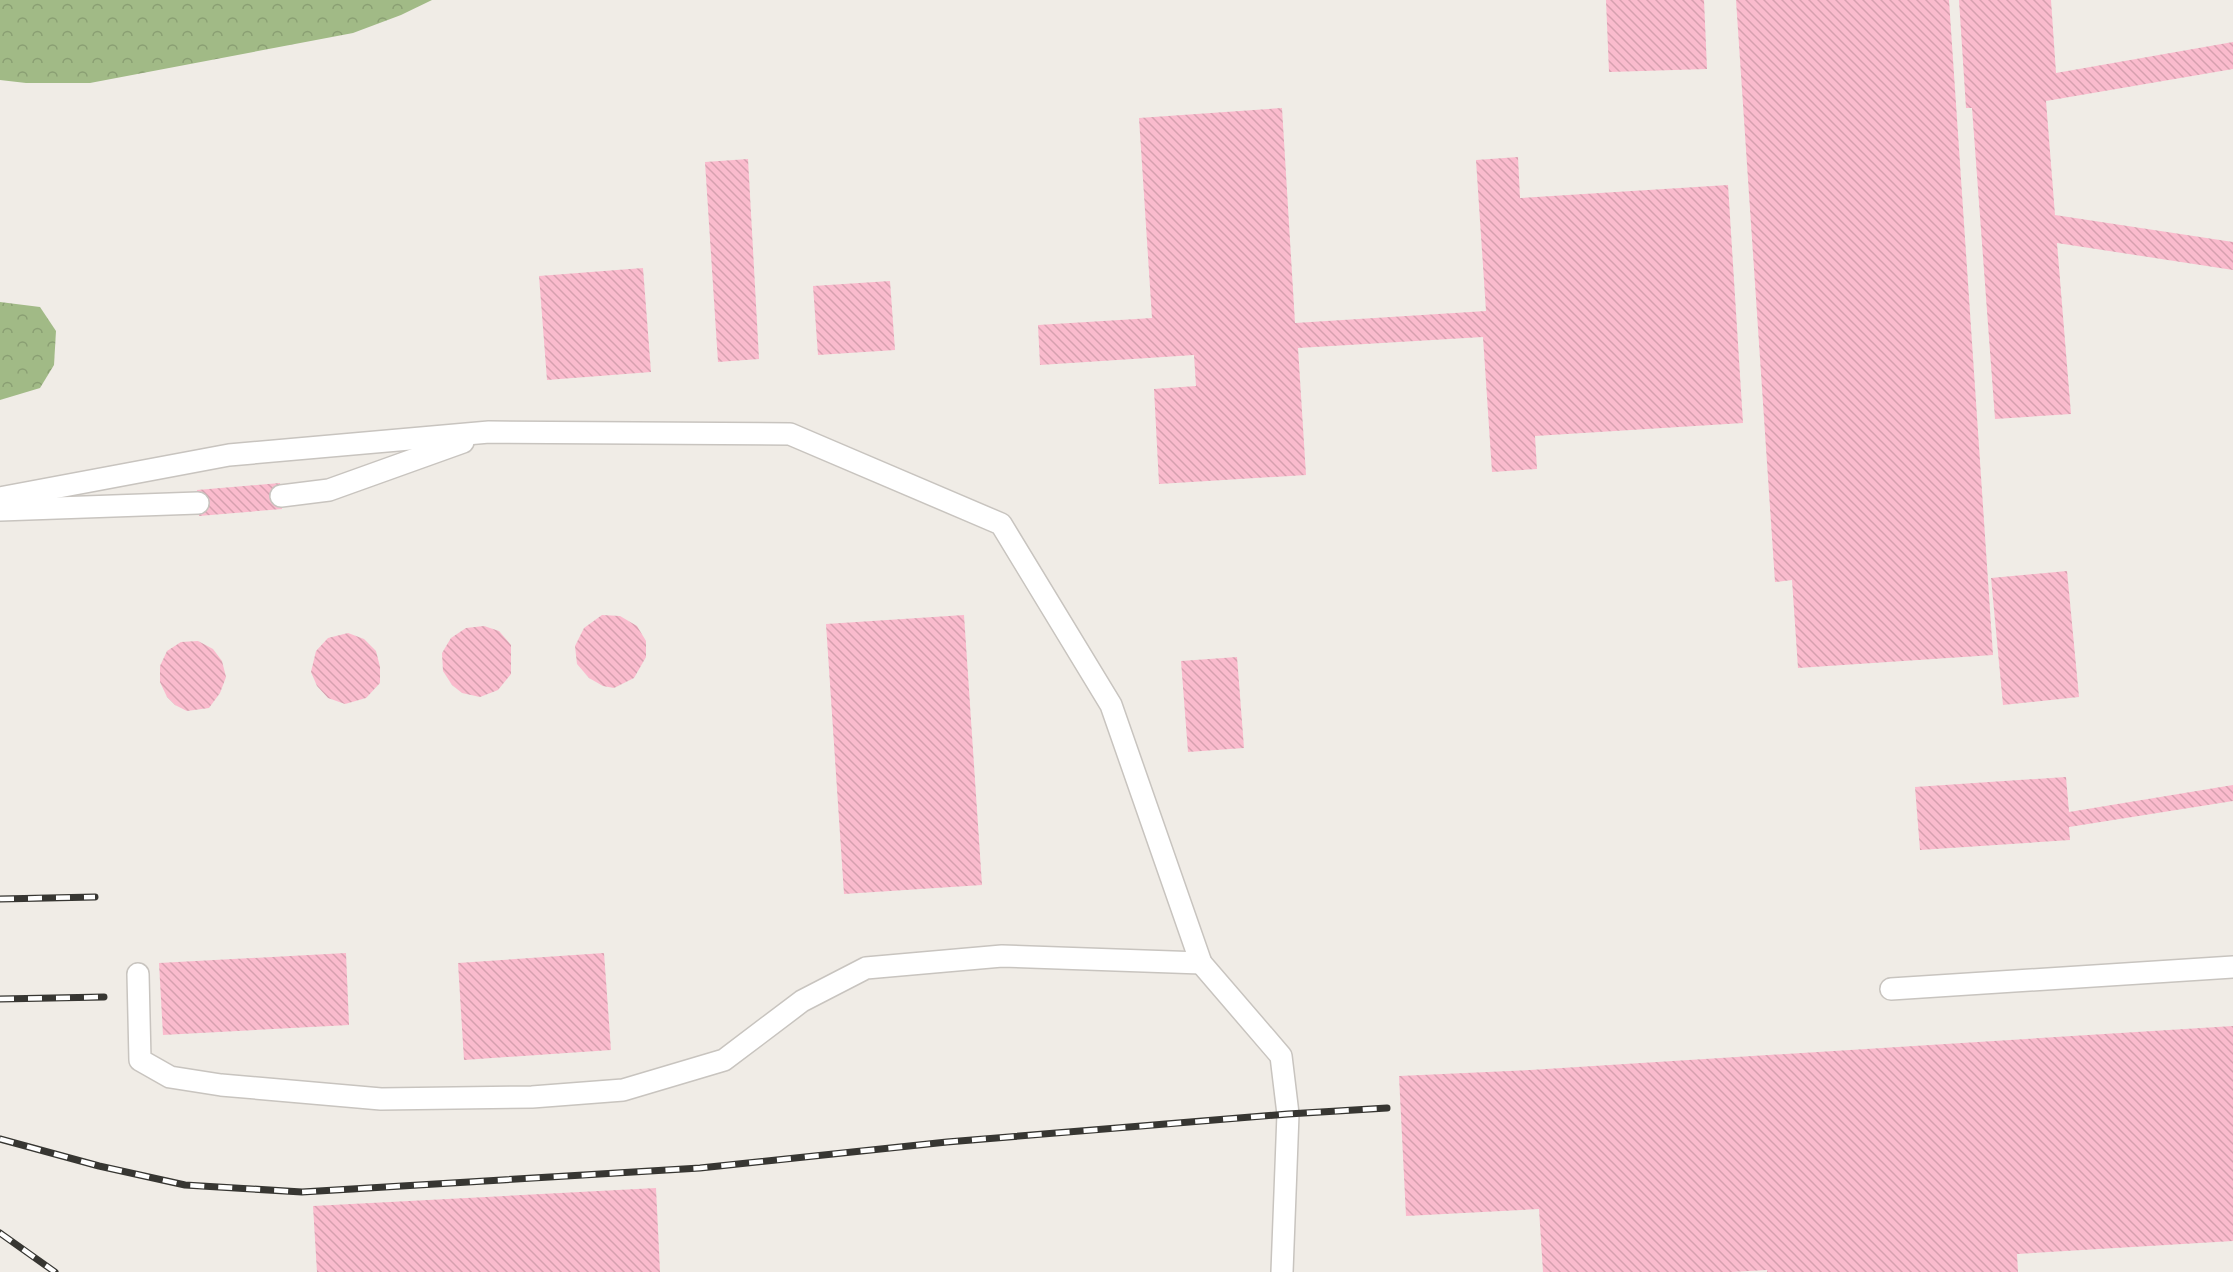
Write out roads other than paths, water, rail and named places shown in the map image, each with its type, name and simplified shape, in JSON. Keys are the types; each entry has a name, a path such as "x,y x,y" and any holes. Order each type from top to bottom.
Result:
{"lane":[{"path":"281,496 329,490 489,432"},
{"path":"0,498 229,455 489,432 790,434 1001,524 1111,705 1201,963 1281,1056 1288,1114 1282,1272"},
{"path":"0,510 198,503"},
{"path":"138,974 140,1060 170,1077 221,1085 381,1099 532,1097 623,1090 724,1060 802,1001 866,968 1002,956 1201,963"},
{"path":"1891,989 2233,967"}],"railway":[{"path":"0,899 95,897"},
{"path":"0,999 104,997"},
{"path":"0,1139 99,1166 185,1185 302,1192 700,1168 947,1142 1387,1108"},
{"path":"0,1233 55,1272"}]}
